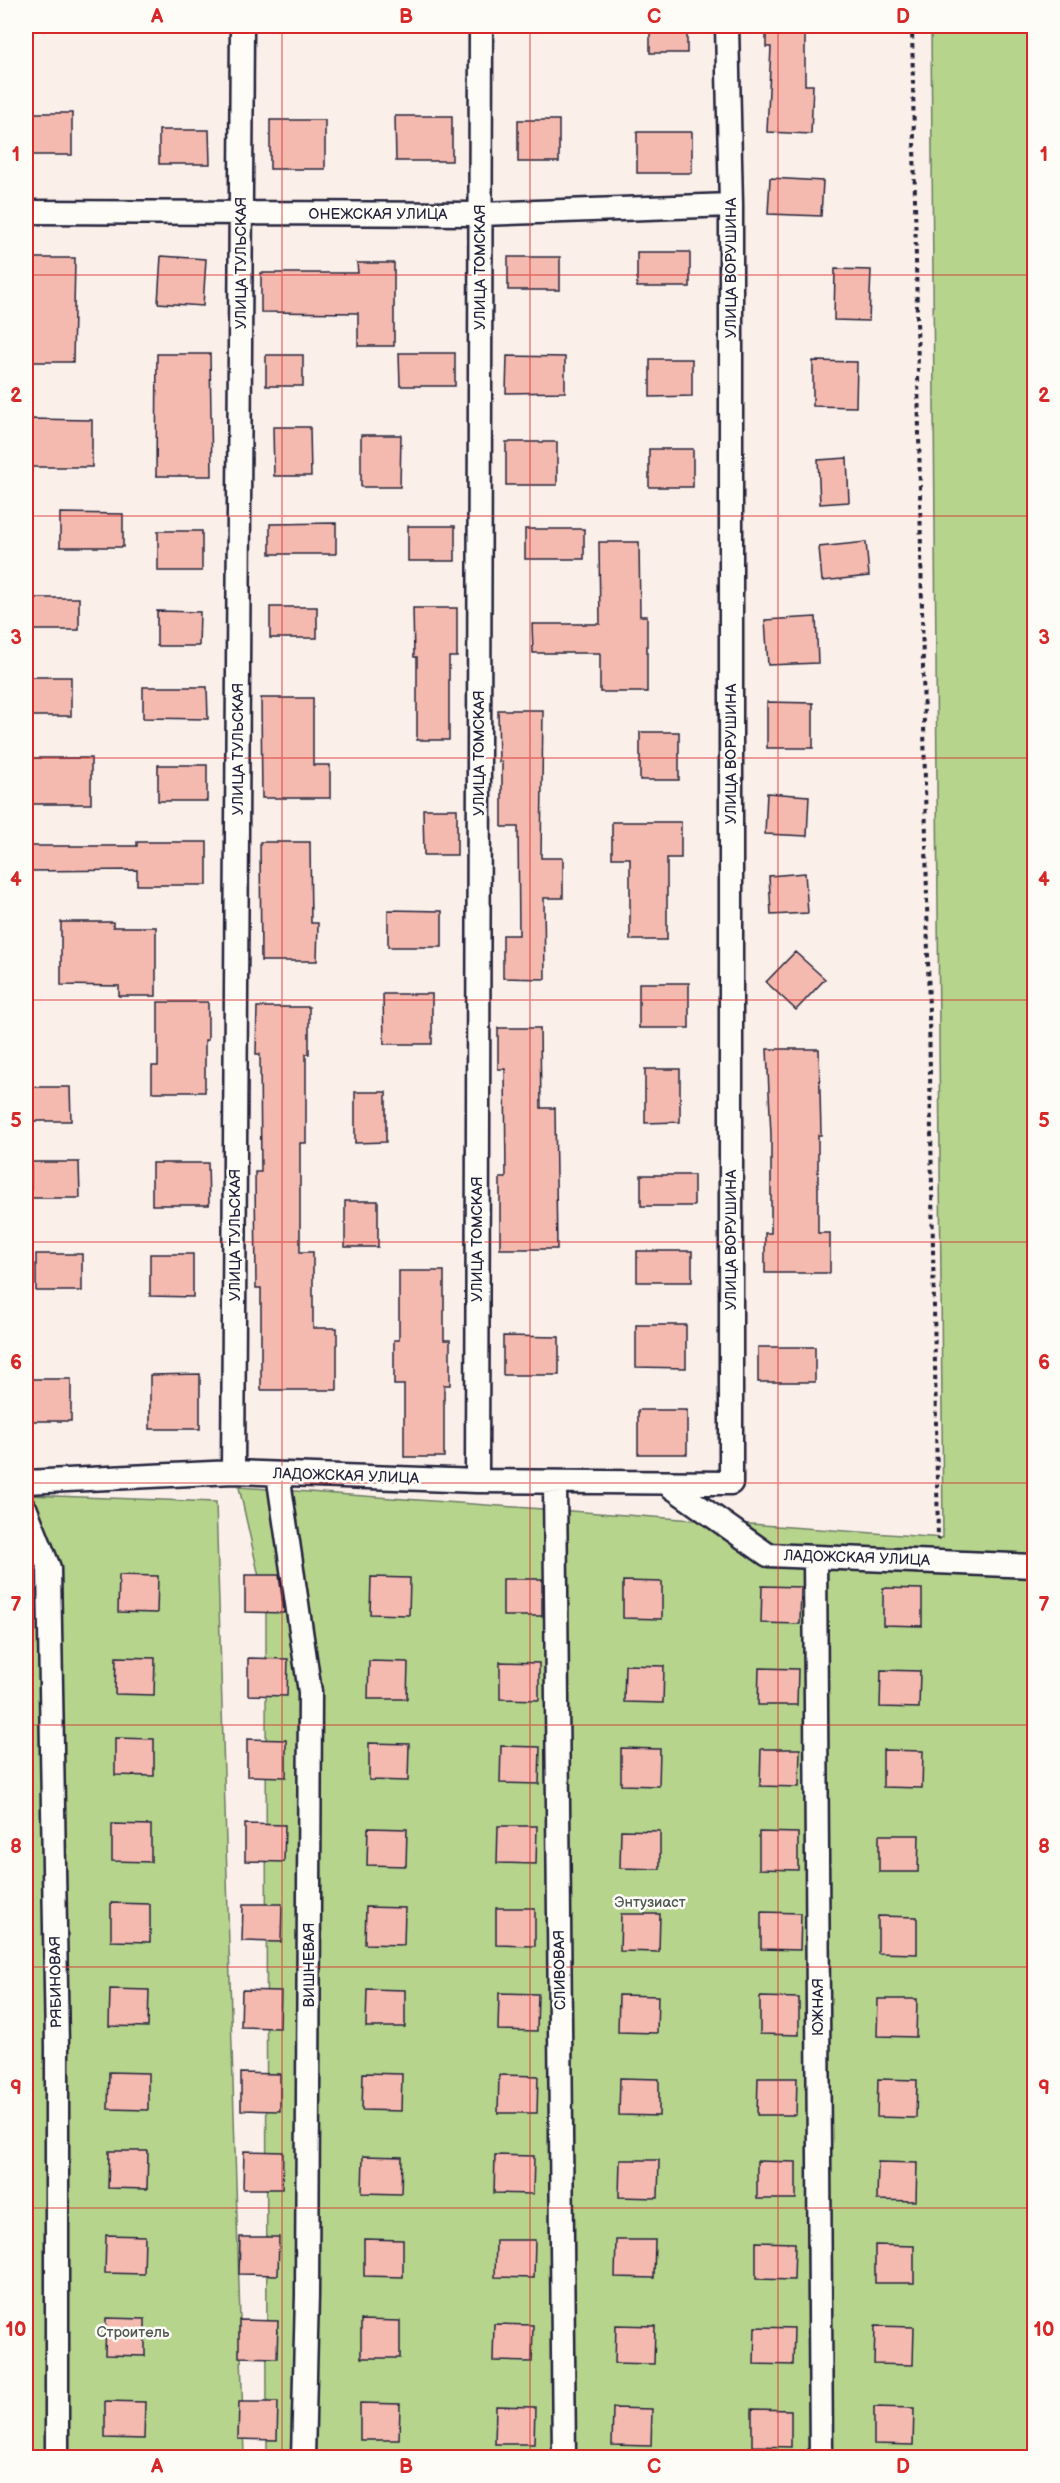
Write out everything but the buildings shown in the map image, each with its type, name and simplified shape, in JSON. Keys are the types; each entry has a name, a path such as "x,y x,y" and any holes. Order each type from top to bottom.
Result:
{"street":[{"name":"УЛИЦА ТУЛЬСКАЯ","path":"233,1472 242,26"},
{"name":"УЛИЦА ТОМСКАЯ","path":"477,1481 481,26"},
{"name":"УЛИЦА ВОРУШИНА","path":"728,26 731,205 731,1483"},
{"name":"ОНЕЖСКАЯ УЛИЦА","path":"26,212 480,214 731,205"},
{"name":"ЛАДОЖСКАЯ УЛИЦА","path":"26,1482 233,1472 477,1481 731,1483"},
{"name":"ВИШНЕВАЯ","path":"278,1474 310,1692 307,2283 303,2457"},
{"name":"СЛИВОВАЯ","path":"555,1482 564,2457"},
{"name":"ЛАДОЖСКАЯ УЛИЦА","path":"666,1483 768,1555 1035,1566"},
{"name":"РЯБИНОВАЯ","path":"26,1510 49,1568 57,2047 57,2457"},
{"name":"ЮЖНАЯ","path":"815,1557 821,2457"}],"path":[{"path":"912,26 938,1562"}],"green space":[{"name":"Энтузиаст","path":"931,26 1034,26 1034,2457 267,2457 266,1608 239,1487 943,1538"},
{"name":"Строитель","path":"26,1495 216,1502 244,2457 26,2458"}]}
